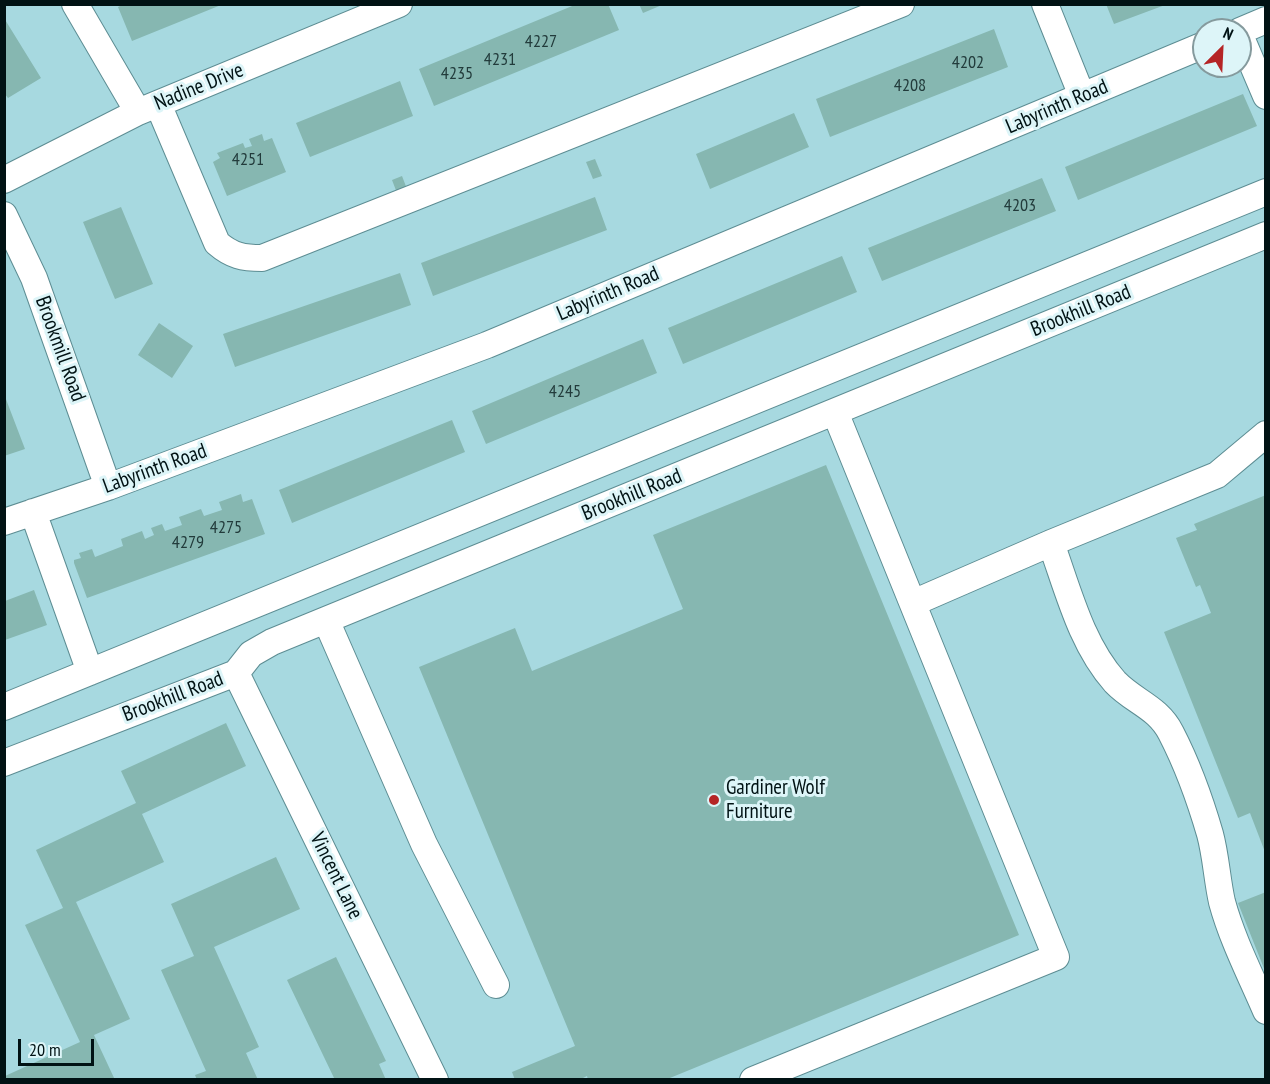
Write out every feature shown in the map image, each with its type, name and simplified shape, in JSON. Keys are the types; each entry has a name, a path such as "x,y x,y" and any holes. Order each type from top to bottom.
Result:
{"street":[{"path":"75,4 148,108 217,243 230,254 245,258 262,258 886,7"},
{"name":"Nadine Drive","path":"4,180 148,108 399,4"},
{"path":"1045,4 1082,96"},
{"path":"1258,4 1265,20"},
{"name":"Labyrinth Road","path":"4,522 108,487 487,345 1192,50"},
{"path":"1252,63 1266,96"},
{"path":"4,707 1266,192"},
{"name":"Brookmill Road","path":"4,215 34,278 108,487"},
{"name":"Brookhill Road","path":"4,763 236,673 251,654 326,620 1266,235"},
{"path":"753,1080 1056,957 836,412"},
{"path":"913,603 1051,543 1217,476 1266,434"},
{"path":"33,512 90,672"},
{"path":"1051,543 1086,638 1098,659 1115,681 1131,696 1149,705 1164,718 1173,736 1210,835 1223,903 1266,1011"},
{"path":"326,620 424,844 496,985"},
{"name":"Vincent Lane","path":"236,673 435,1080"}],"building":[{"path":"124,4 221,5 132,41 118,7"},
{"path":"577,4 608,4 619,30 434,106 419,69"},
{"path":"639,4 662,4 662,5 643,13"},
{"path":"1106,4 1165,4 1165,5 1114,24"},
{"path":"4,18 41,78 8,98 4,93"},
{"path":"994,29 1008,67 830,137 816,99"},
{"path":"400,81 413,116 310,157 296,123"},
{"path":"1243,94 1257,126 1078,200 1065,167"},
{"path":"794,113 809,147 710,189 696,154"},
{"path":"262,134 264,141 272,138 286,172 227,196 213,162 220,158 217,153 243,143 245,148 252,146 249,139"},
{"path":"595,159 602,176 593,179 586,162"},
{"path":"402,176 407,189 397,193 392,180"},
{"path":"1042,178 1056,211 882,281 868,248"},
{"path":"595,197 607,230 433,296 421,263"},
{"path":"121,207 153,284 115,299 83,222"},
{"path":"842,256 857,292 683,364 668,328"},
{"path":"400,273 411,305 235,367 223,334"},
{"path":"159,323 193,346 172,378 138,355"},
{"path":"643,339 657,373 486,444 472,411"},
{"path":"4,394 25,449 4,456"},
{"path":"452,420 465,452 292,523 279,490"},
{"path":"826,465 1019,935 665,1080 588,1080 587,1076 579,1080 515,1080 512,1072 575,1046 419,667 515,628 532,671 683,609 653,535"},
{"path":"241,494 243,502 252,499 265,534 87,598 74,563 74,560 81,558 79,553 92,549 95,557 123,546 121,539 142,531 145,539 154,535 151,528 162,524 165,531 182,525 179,517 201,509 204,516 222,510 219,502"},
{"path":"1266,495 1265,852 1250,813 1238,818 1164,632 1211,613 1200,585 1196,587 1176,538 1197,530 1194,524"},
{"path":"34,590 47,625 5,640 5,601"},
{"path":"226,723 246,766 142,814 164,862 76,902 130,1019 94,1035 115,1080 7,1080 5,1076 80,1042 25,925 63,908 36,850 136,803 121,771"},
{"path":"276,857 300,909 214,947 259,1047 246,1053 258,1080 197,1080 195,1075 206,1071 161,970 194,956 171,904"},
{"path":"1266,892 1266,971 1265,971 1238,903"},
{"path":"336,957 386,1061 379,1064 386,1080 335,1080 287,980"}],"place":[{"name":"Gardiner Wolf Furniture","path":"714,800"}]}
